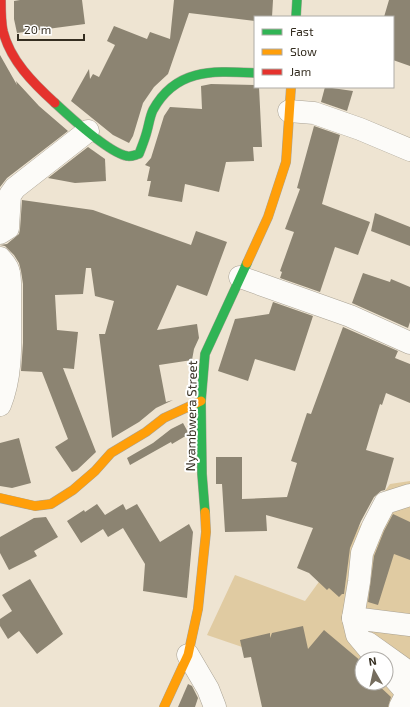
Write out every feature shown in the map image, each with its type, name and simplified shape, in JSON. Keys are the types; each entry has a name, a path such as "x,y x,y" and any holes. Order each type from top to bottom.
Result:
{"street":[{"path":"0,0 1,24 6,38 29,78 88,132 117,152 127,156 139,154 145,140 153,111 164,94 187,76 210,71 254,73"},
{"path":"296,16 297,0"},
{"name":"Nyambwera Street","path":"164,707 188,656 198,609 206,532 202,474 202,401 205,354 268,216 286,162 288,111 292,88"},
{"path":"288,111 314,113 360,128 410,150"},
{"path":"0,233 8,228 10,195 15,188 88,132"},
{"path":"0,258 7,265 9,274 10,358 6,391 0,405"},
{"path":"240,277 350,316 410,342"},
{"path":"0,498 35,506 51,504 78,486 95,471 111,453 146,432 164,418 202,401"},
{"path":"372,651 355,627 362,553 373,526 385,503 410,494"},
{"path":"355,627 410,625"},
{"path":"355,627 410,673"},
{"path":"188,656 208,689 215,707"},
{"path":"394,678 407,693 400,707"}],"shaded area":[{"path":"410,481 410,707 332,707 318,673 207,635 235,575 305,601 390,484"}],"building":[{"path":"82,0 85,24 17,33 14,19 14,1"},
{"path":"174,0 273,0 272,16 254,16 254,21 189,13 168,74 154,87 143,103 133,136 129,143 113,135 71,101 89,69 90,79 93,74 99,77 115,45 107,41 114,26 147,39 150,32 170,39"},
{"path":"389,0 410,0 410,66 394,60 394,16 384,16"},
{"path":"0,55 17,85 16,81 39,106 68,131 7,178 0,187"},
{"path":"211,84 254,85 254,88 259,88 262,147 253,147 254,161 226,162 219,192 185,184 182,202 148,196 151,181 147,181 150,167 145,165 151,158 164,116 170,107 202,109 201,86"},
{"path":"325,88 353,91 347,111 321,102"},
{"path":"314,126 340,135 322,204 370,222 358,255 335,247 320,292 280,278 282,272 280,271 294,232 285,229 300,189 297,188"},
{"path":"88,147 105,159 106,181 75,183 48,178"},
{"path":"22,200 93,210 191,245 196,231 227,242 207,296 177,285 157,330 197,324 199,338 194,349 192,360 159,365 166,402 173,400 156,408 139,422 112,438 99,334 105,334 114,301 95,296 91,268 86,268 83,294 55,295 57,330 78,332 74,369 63,368 96,452 77,470 72,472 55,447 68,439 42,372 21,371 23,343 23,284 21,271 19,263 14,255 5,246 0,245 7,244 19,234"},
{"path":"375,213 410,227 410,246 371,231"},
{"path":"363,273 390,282 391,279 410,287 410,322 408,328 352,303"},
{"path":"273,302 313,316 295,371 255,359 248,381 218,371 235,319 269,314"},
{"path":"343,327 398,351 395,358 410,364 410,403 386,393 382,405 380,404 366,450 394,458 385,490 381,491 374,497 361,521 350,548 344,594 339,597 329,588 327,590 309,573 297,568 313,528 266,515 267,531 225,532 222,484 216,484 216,457 242,457 242,499 287,497 297,463 291,461 307,413 311,414"},
{"path":"183,423 189,434 172,444 171,442 130,465 127,458 153,443 171,429"},
{"path":"19,438 31,483 12,488 0,486 0,443"},
{"path":"97,504 105,515 123,504 126,510 137,504 160,542 189,524 193,532 187,598 143,591 145,564 123,528 108,537 103,529 81,543 67,521"},
{"path":"393,514 410,522 410,560 394,554 378,605 368,602 374,556"},
{"path":"46,517 58,537 34,551 37,556 9,570 0,553 0,537 34,518"},
{"path":"30,579 63,634 37,654 19,631 8,639 0,626 0,619 12,611 2,595"},
{"path":"303,626 308,649 324,630 354,655 354,691 385,691 391,697 388,707 262,707 251,657 244,658 240,640 270,633 270,638 272,633"},
{"path":"188,684 192,686 198,698 195,707 178,707"}],"traffic: fast":[{"path":"296,16 297,0"},
{"path":"55,103 79,125 110,148 127,156 132,156 139,154 153,110 162,96 173,86 184,79 197,75 225,72 254,73"},
{"path":"205,512 202,474 201,401 205,354 247,263"}],"traffic: slow":[{"path":"247,263 268,217 286,162 291,88"},
{"path":"0,498 35,506 51,504 73,490 95,471 111,453 146,432 164,418 201,401"},
{"path":"164,707 188,655 198,609 206,532 205,512"}],"traffic: jam":[{"path":"1,0 1,19 3,31 11,52 23,70 55,103"}]}
